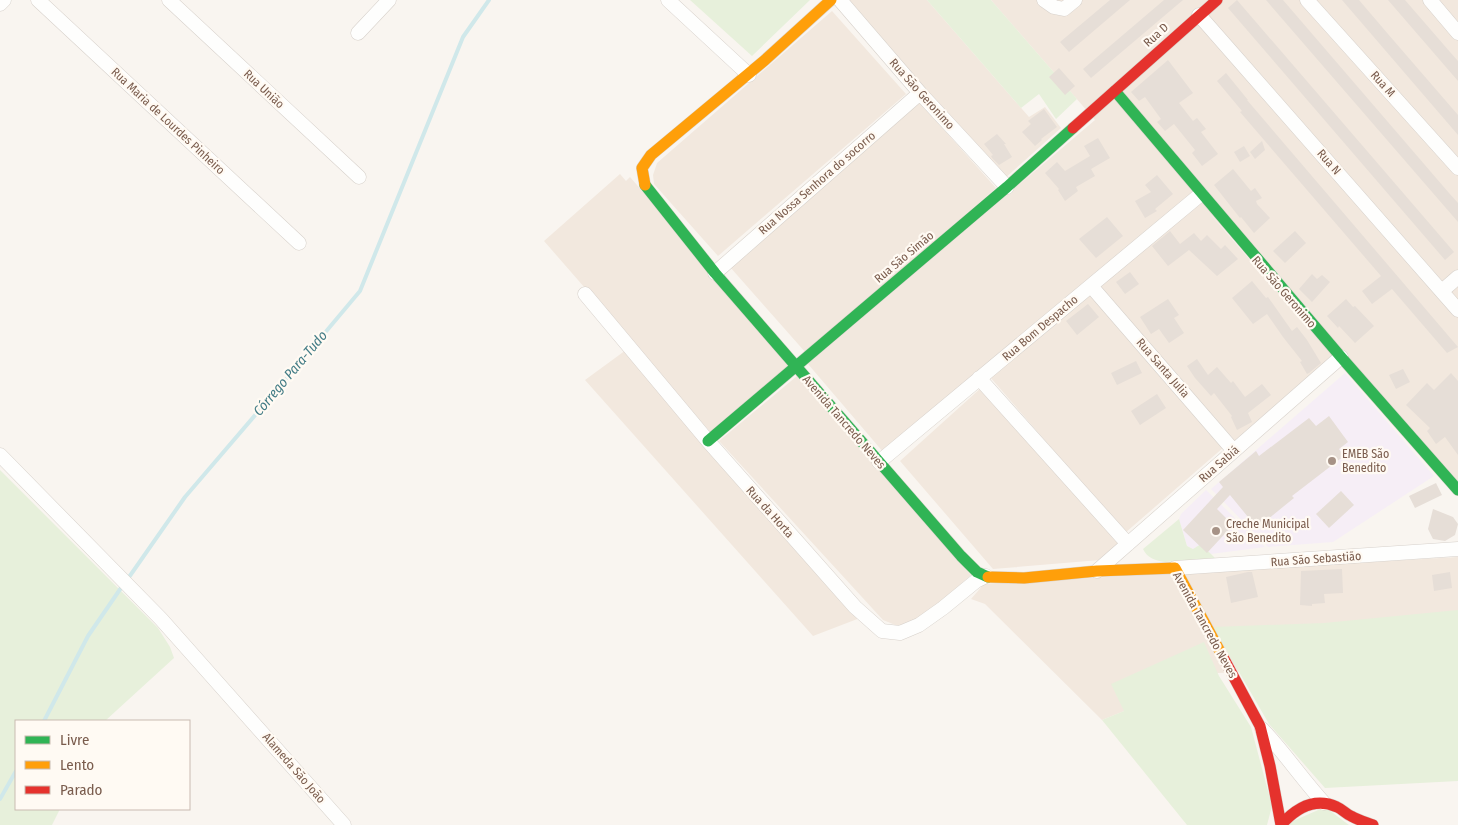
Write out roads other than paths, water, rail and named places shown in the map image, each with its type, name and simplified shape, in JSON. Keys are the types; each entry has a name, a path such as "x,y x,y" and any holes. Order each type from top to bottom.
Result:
{"street":[{"path":"0,4 4,0"},
{"name":"Rua Maria de Lourdes Pinheiro","path":"38,0 299,243"},
{"name":"Rua União","path":"169,0 359,177"},
{"path":"358,33 389,0"},
{"path":"668,0 749,75"},
{"name":"Avenida Tancredo Neves","path":"831,0 793,37 749,75 651,155 642,168 644,184 715,273 977,572 990,578 1024,578 1097,571 1175,568 1260,726 1324,803"},
{"name":"Rua São Geronimo","path":"840,0 1007,188"},
{"path":"1044,0 1054,7 1064,9 1075,0"},
{"name":"Rua D","path":"1114,91 1217,0"},
{"name":"Rua M","path":"1307,0 1458,168"},
{"path":"1430,0 1458,33"},
{"name":"Rua N","path":"1199,15 1458,310"},
{"name":"Rua São Geronimo","path":"1114,91 1341,358 1458,490"},
{"name":"Rua São Simão","path":"708,441 1007,188 1114,91"},
{"name":"Rua Nossa Senhora do socorro","path":"715,273 920,92"},
{"name":"Rua Bom Despacho","path":"879,462 1201,194"},
{"path":"1442,291 1458,277"},
{"name":"Rua Santa Julia","path":"1091,286 1234,451"},
{"name":"Rua da Horta","path":"585,294 708,441 855,607 882,631 900,633 918,625 976,581 986,576"},
{"name":"Rua Sabiá","path":"1097,571 1341,358"},
{"path":"979,378 1128,544"},
{"name":"Alameda São João","path":"0,455 161,619 344,825"},
{"name":"Rua São Sebastião","path":"1175,568 1458,549"},
{"name":"Avenida Tancredo Neves","path":"1260,726 1281,825"},
{"path":"1281,825 1288,815 1299,808 1311,804 1324,803 1338,807 1353,821 1373,825"}],"waterway":[{"name":"Córrego Para-Tudo","path":"127,580 185,497 360,291 463,37 489,0"},
{"name":"Córrego Para-Tudo","path":"45,720 88,636 123,585"},
{"name":"Córrego Para-Tudo","path":"0,799 15,773"}],"place":[{"name":"EMEB São Benedito","path":"1332,461"},
{"name":"Creche Municipal São Benedito","path":"1216,531"}]}
